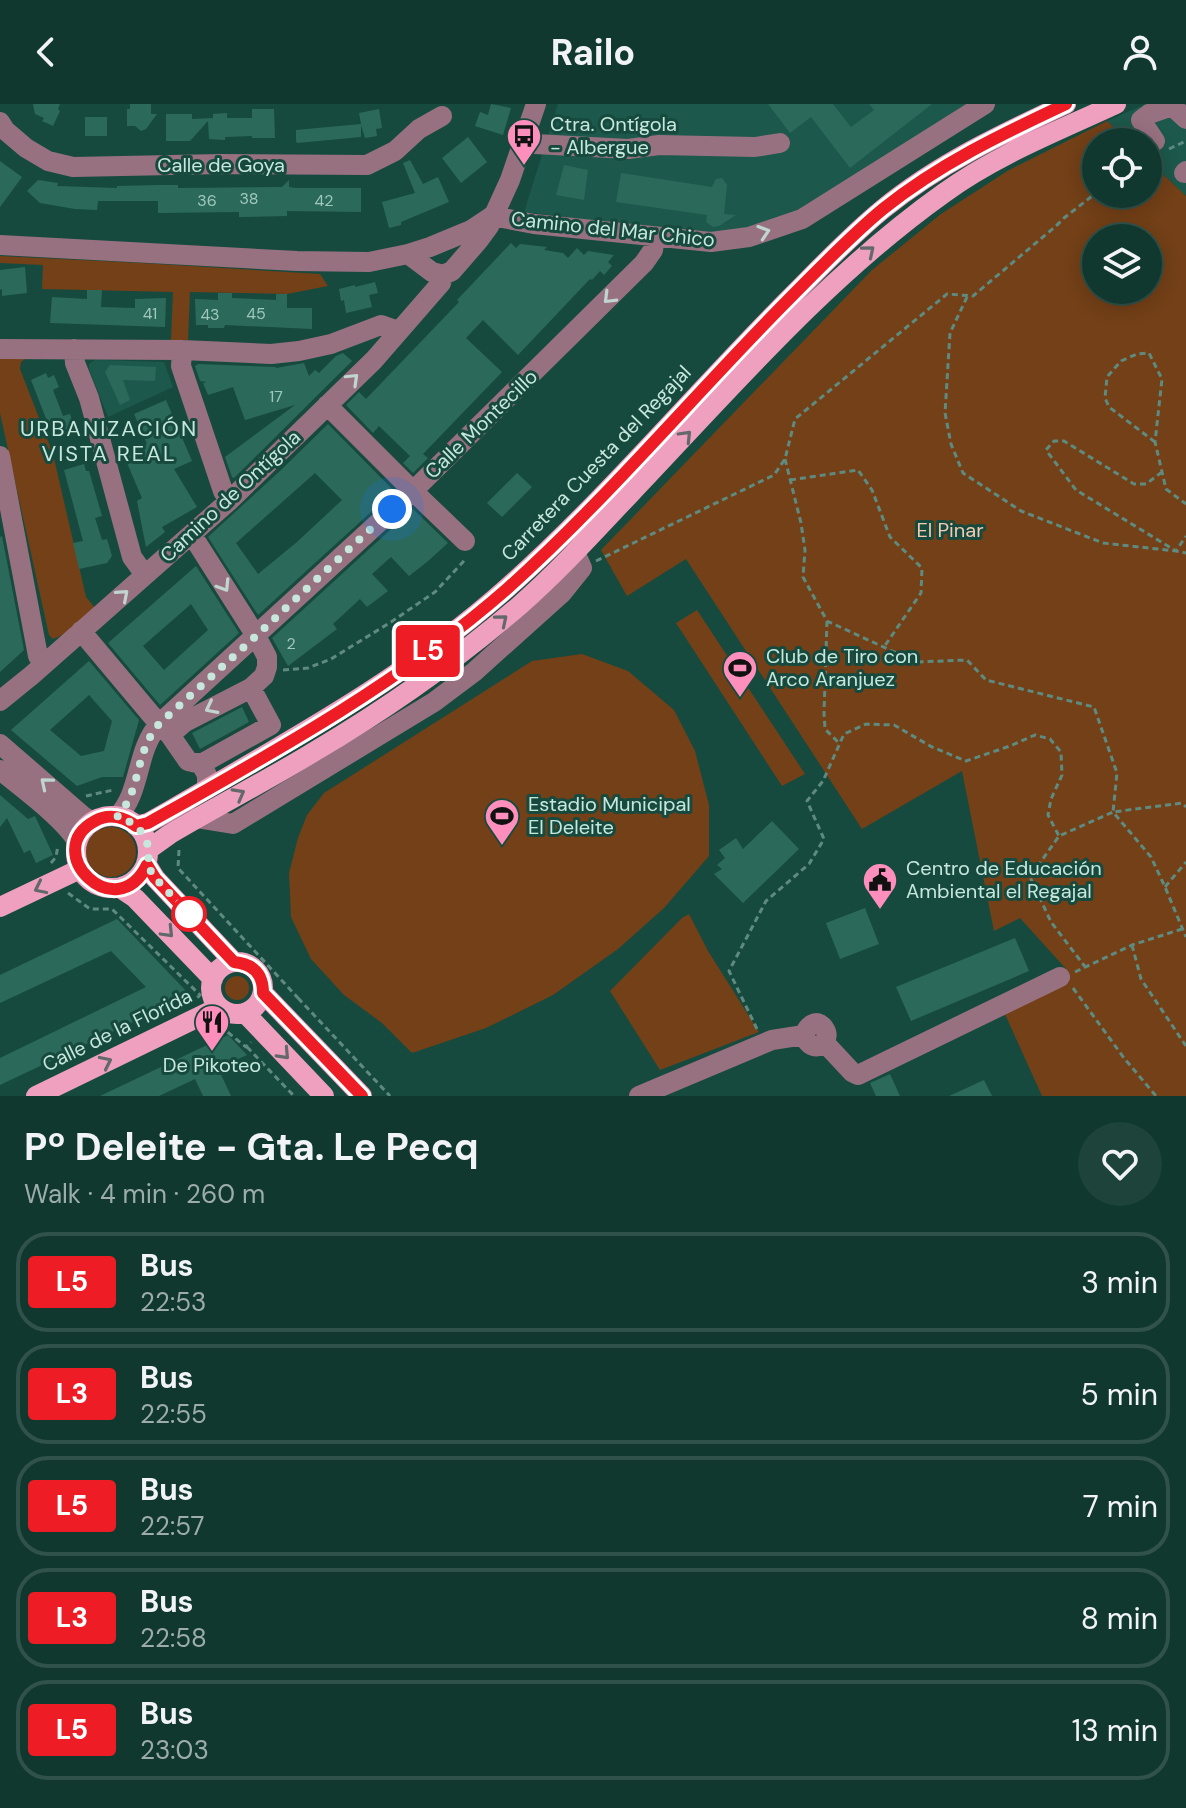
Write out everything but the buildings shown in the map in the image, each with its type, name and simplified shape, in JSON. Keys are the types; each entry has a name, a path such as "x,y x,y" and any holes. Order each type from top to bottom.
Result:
{"main road":[{"name":"Carretera Cuesta del Regajal","path":"136,826 148,823 300,736 391,678 455,632 507,589 563,536 763,325 884,208 935,171 994,138 1066,104"},
{"path":"234,962 155,878 148,857 146,838 136,826 124,818 108,816 68,839 80,869 95,884 120,888 134,882 142,874 148,857 170,834 352,729 403,694 465,650 578,560 778,339 861,257 958,184 1004,156 1116,104"},
{"path":"0,907 80,869"},
{"path":"120,888 135,898 213,979"},
{"path":"234,962 248,964 255,969 263,984 263,993 257,1006 245,1013 212,1010 213,979 223,966 234,962"},
{"path":"263,993 290,1005 362,1096"},
{"name":"Calle de la Florida","path":"36,1096 212,1010"},
{"path":"245,1013 324,1096"}],"street":[{"name":"Camino de Ontígola","path":"0,701 192,535 374,360 441,283 442,270 489,226 510,180 536,104"},
{"name":"Camino del Mar Chico","path":"492,216 534,224 711,242 749,237 802,219 985,104"},
{"path":"1146,128 1141,120 1149,114 1172,106 1181,111"},
{"name":"Calle de Goya","path":"0,122 26,148 48,161 73,167 367,165 395,151 419,129 442,116"},
{"path":"525,140 535,144 628,149 659,145 755,147 780,143"},
{"path":"0,245 369,262 408,254 435,244 471,230 492,216"},
{"name":"Calle Montecillo","path":"117,817 131,798 148,736 164,729 256,636 413,491 644,263 653,250 655,237"},
{"path":"435,244 451,245 457,255 442,270"},
{"path":"435,244 425,257 442,270"},
{"path":"408,254 442,270"},
{"path":"0,349 271,354 331,344 381,325 398,331"},
{"path":"74,349 75,363 89,398 132,557 145,575"},
{"path":"182,350 181,366 229,501"},
{"path":"327,405 465,541"},
{"path":"0,456 38,656 45,663"},
{"path":"164,729 185,722 251,688 264,676 267,667 267,657 256,636 192,535"},
{"path":"81,631 188,761 201,764 271,725"},
{"path":"251,688 271,725 284,734 300,736"},
{"path":"0,744 93,822"},
{"path":"201,764 207,775 207,789"},
{"path":"0,770 73,834 68,839"},
{"path":"639,1096 761,1044 804,1035 806,1042 812,1046 824,1042 858,1075 1060,977"}],"path":[{"path":"578,560 774,475 785,459 795,419 947,294 973,296 1082,204"},
{"path":"967,297 950,333 945,413 951,444 963,473 1021,511 1103,543 1186,553"},
{"path":"1155,442 1109,407 1105,398 1107,377 1121,361 1137,354 1149,353 1162,379 1155,442 1166,489 1186,504"},
{"path":"1162,472 1146,484 1134,484 1064,441 1054,441 1046,450 1076,490 1176,551"},
{"path":"785,459 801,523 805,550 803,577 827,621 825,729 840,743"},
{"path":"790,480 858,470 872,490 890,537 922,568 921,593 884,647"},
{"path":"1176,551 1186,536"},
{"path":"267,667 289,670 308,668 331,659 391,622 435,592 463,562 468,549 465,541"},
{"path":"827,621 916,662 967,660 986,680 1094,707 1117,773 1113,812 1151,857 1186,937"},
{"path":"761,1044 759,1032 729,971 766,901 809,864 824,839 807,801 823,781 844,734 866,724 894,725 932,747 966,761 1035,735 1050,739 1061,752 1062,775 1051,799 1048,815 1059,836"},
{"path":"1182,929 1132,945 1086,968 1051,922 1030,877 1059,836 1113,812 1182,803 1186,807"},
{"path":"170,834 179,849 178,868 290,1005 390,1096"},
{"path":"48,885 43,873 68,839"},
{"path":"1165,887 1186,862"},
{"path":"69,892 90,909 112,909 200,995 193,1001 212,1010 215,1029 221,1026 246,1047 294,1096"},
{"path":"1132,945 1141,979 1186,1046"},
{"path":"1060,977 1068,980 1124,1058 1156,1096"},
{"path":"246,1047 262,1030"}],"shaded area":[{"path":"558,104 968,104 799,212 748,230 715,236 524,212"},
{"path":"1146,104 1186,104 1186,196 1162,173 1162,128 1114,128 1107,121"},
{"path":"95,360 164,362 173,387 108,417 89,369 89,364"}],"green space":[{"name":"El Pinar","path":"1107,121 1114,128 1093,128"},
{"name":"El Pinar","path":"1082,134 1082,208 1162,208 1162,173 1186,196 1186,1096 1042,1096 1004,1012 1067,970 1020,918 994,931 962,771 862,829 686,559 627,596 601,550 872,270 941,214 1009,170"},
{"path":"0,256 320,274 328,286 287,294 190,292 188,340 171,340 173,292 42,289 43,265 0,263"},
{"path":"0,359 25,359 20,369 53,454 86,597 95,608 70,630 53,639 49,635 0,413"},
{"name":"Club de Tiro con Arco Aranjuez","path":"697,610 805,774 782,786 676,623"},
{"name":"Estadio Municipal El Deleite","path":"582,654 628,671 674,710 695,751 709,805 709,856 664,908 618,949 553,995 486,1028 412,1053 382,1023 344,995 311,959 291,917 289,873 307,815 324,793 532,661"},
{"path":"111,827 129,834 136,852 129,870 111,877 93,870 86,852 93,834"},
{"path":"689,914 708,951 759,1032 660,1070 610,991"},
{"path":"237,976 245,980 249,988 245,996 237,1000 229,996 225,988 229,980"}],"bus line":[{"name":"L5","path":"362,1096 263,993 263,984 255,969 248,964 234,962 155,878 147,865 134,882 120,888 106,888 86,878 77,861 77,841 81,833 93,822 108,816 124,818 136,826 148,823 342,711 455,632 507,589 563,536 763,325 884,208 935,171 994,138 1066,104"}],"place":[{"name":"Ctra. Ontígola - Albergue","path":"524,167"},
{"name":"Club de Tiro con Arco Aranjuez","path":"740,699"},
{"name":"Estadio Municipal El Deleite","path":"502,847"},
{"name":"Centro de Educación Ambiental el Regajal","path":"880,911"},
{"name":"De Pikoteo","path":"212,1053"}],"district":[{"name":"URBANIZACIÓN VISTA REAL","path":"109,440"}],"route":[{"path":"189,914 147,865 149,849 142,832 132,822 117,817 131,798 148,736 392,509"}]}
